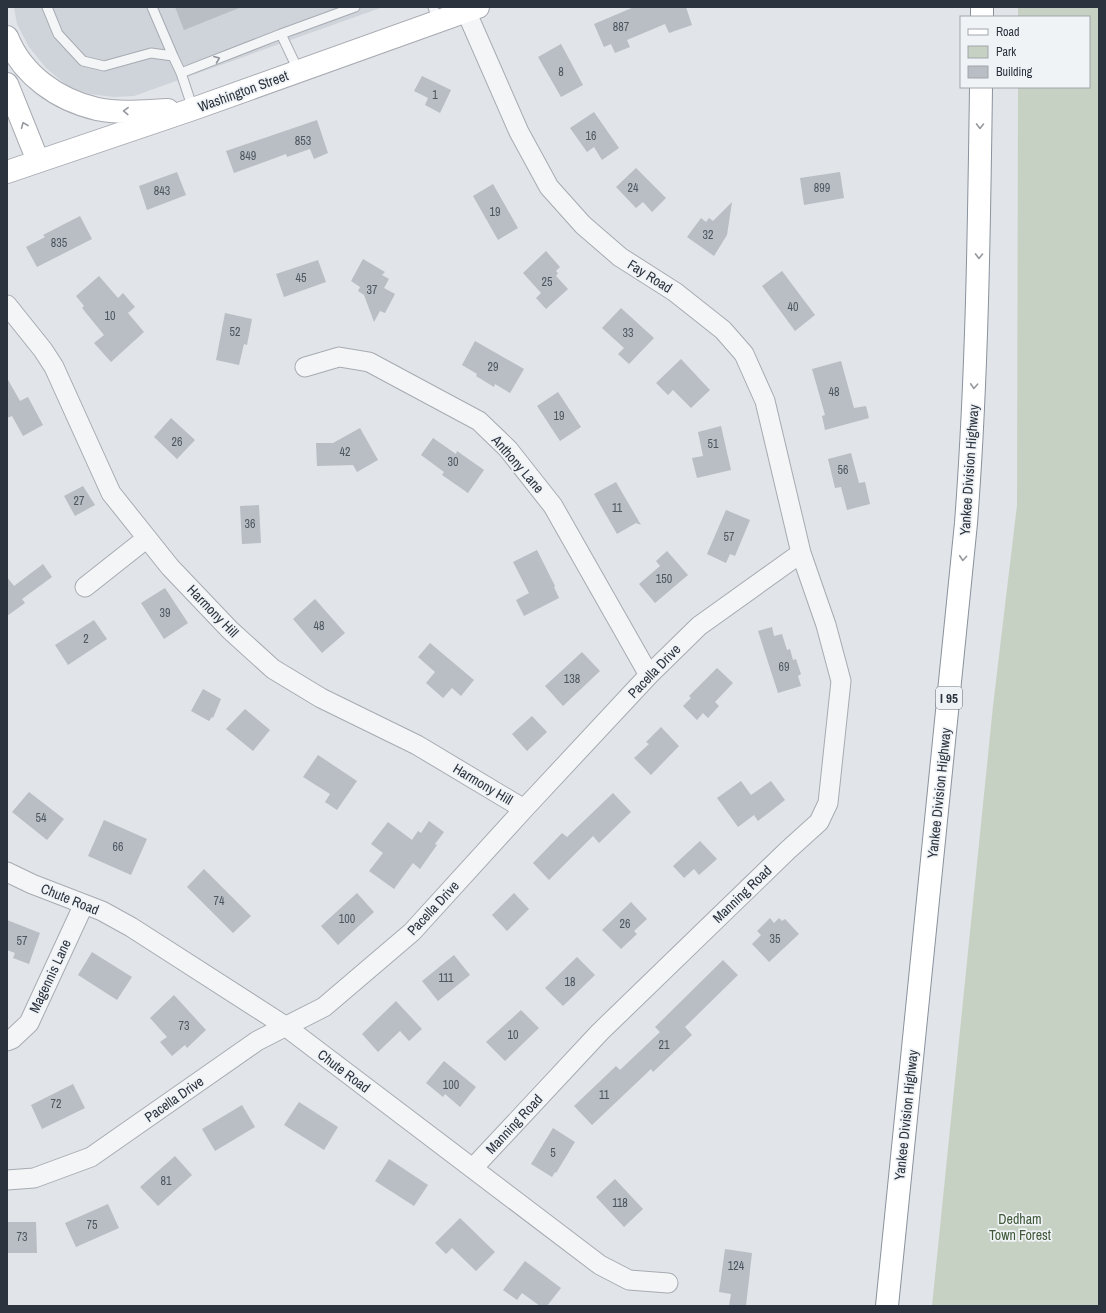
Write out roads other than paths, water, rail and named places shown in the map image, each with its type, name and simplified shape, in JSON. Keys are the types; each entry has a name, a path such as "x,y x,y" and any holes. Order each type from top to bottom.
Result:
{"main road":[{"name":"Washington Street","path":"8,170 193,109 299,72 435,14 472,9"},
{"path":"7,37 14,52 32,75 47,88 71,101 98,109 113,111 129,112 193,109"},
{"path":"7,84 38,161"},
{"name":"Yankee Division Highway","path":"887,1306 966,523 978,306 981,88"}],"street":[{"name":"Fay Road","path":"472,9 519,132 549,187 583,225 620,257 681,297 723,330 744,354 765,401 801,553"},
{"name":"Harmony Hill","path":"7,305 43,350 54,367 110,493 170,567 230,630 273,669 321,698 417,745 524,809"},
{"name":"Anthony Lane","path":"305,367 339,357 369,362 479,421 508,449 553,506 649,675"},
{"path":"85,587 147,538"},
{"name":"Pacella Drive","path":"7,1180 34,1178 92,1157 257,1041 324,1007 412,932 649,675 699,626 801,553"},
{"name":"Manning Road","path":"473,1168 600,1032 788,850 820,822 828,803 841,681 826,625 801,553"},
{"name":"Chute Road","path":"7,872 32,884 84,904 131,927 286,1026 600,1265 629,1280 668,1283"},
{"name":"Magennis Lane","path":"7,1041 12,1039 29,1023 84,904"}],"lane":[{"path":"47,7 58,34 83,61 104,66 151,53 173,56"},
{"path":"152,7 181,73 193,109"},
{"path":"181,73 355,7"},
{"path":"281,34 299,72"}],"park label":[{"name":"Dedham Town Forest","path":"1020,1228"}]}
